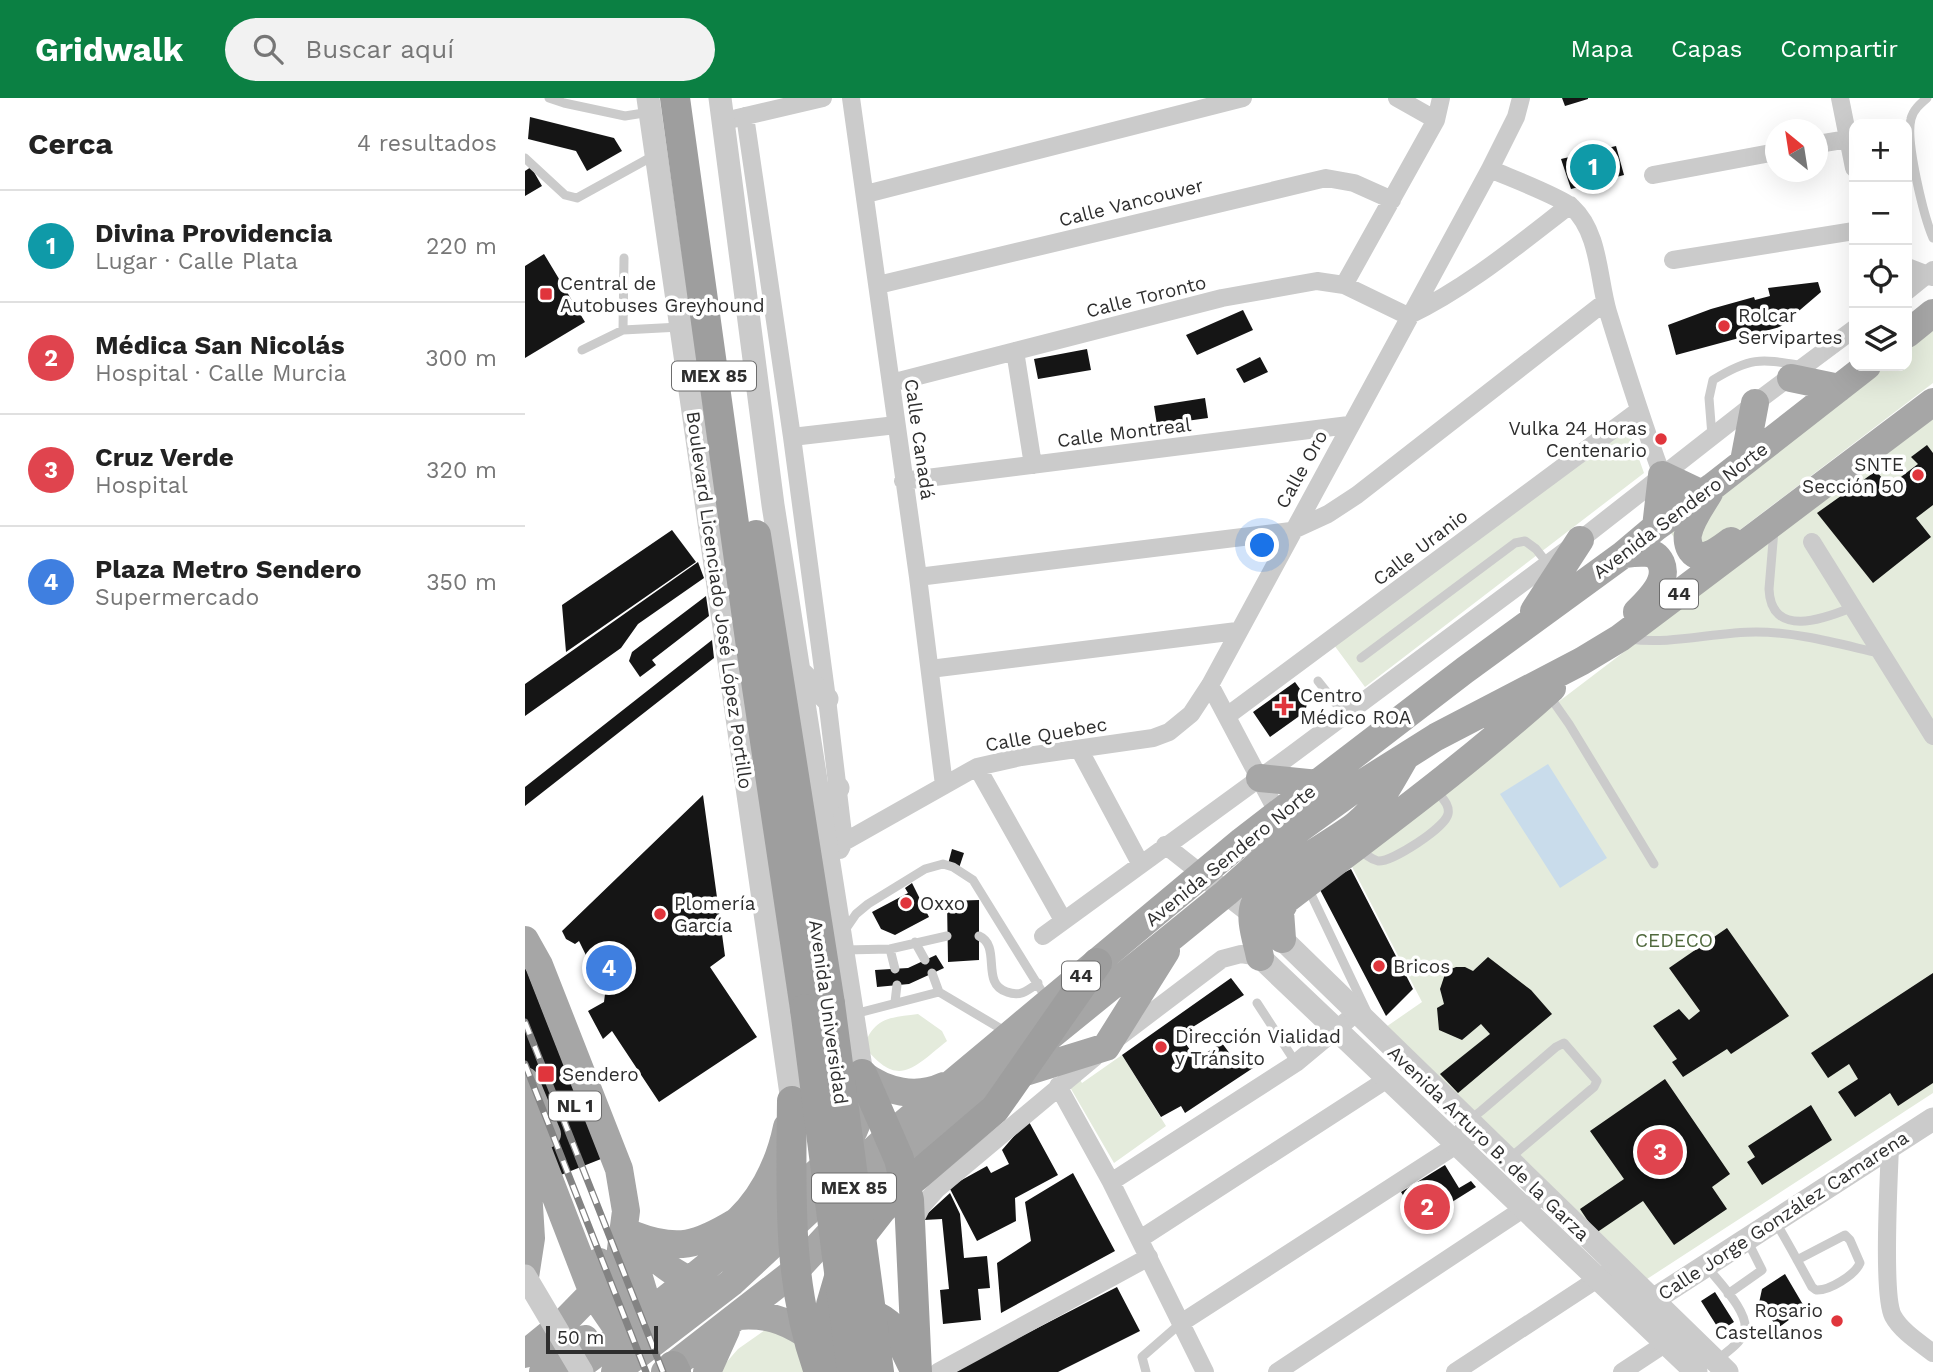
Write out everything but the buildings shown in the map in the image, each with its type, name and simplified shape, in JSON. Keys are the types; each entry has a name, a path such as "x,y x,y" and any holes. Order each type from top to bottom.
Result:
{"highway":[{"name":"MEX 85","path":"696,98 763,653"},
{"name":"Boulevard Licenciado José López Portillo","path":"657,102 692,226 763,653"},
{"name":"Avenida Universidad","path":"763,653 829,1009 879,1372"},
{"path":"820,1356 831,1305 846,1259 868,1225 899,1160 995,1109 1097,963"},
{"name":"Avenida Universidad","path":"829,1009 852,1372"},
{"path":"862,1074 899,1160 909,1200 917,1372"},
{"path":"792,1101 792,1227 795,1271 820,1356"},
{"path":"820,1356 837,1329 852,1318 870,1315 882,1319 893,1328 917,1372"}],"main road":[{"path":"1798,372 1851,378"},
{"name":"Avenida Sendero Norte","path":"644,1341 731,1283 792,1227 899,1160 1226,893 1318,783 1465,670 1707,491 1851,378"},
{"name":"Avenida Sendero Norte","path":"644,1341 733,1320 795,1271 899,1160 959,1077 1011,1035 1043,993 1097,963 1242,841 1284,824 1363,783 1436,737 1582,661 1620,638 1933,402"},
{"path":"1744,461 1755,403"},
{"path":"1656,527 1662,475 1707,491 1687,535 1691,550 1697,555 1713,554 1741,535 1774,522"},
{"path":"1524,626 1580,540"},
{"path":"1271,948 1280,911 1306,871 1356,825 1373,821 1434,787 1506,730 1641,608 1659,587 1663,578 1662,566 1654,554 1624,554"},
{"path":"1271,948 1252,913 1255,901 1273,882 1306,871 1356,845 1373,821 1420,730 1465,670"},
{"path":"1260,778 1318,783"},
{"path":"993,1083 1106,1048 1177,933"},
{"name":"NL 1","path":"525,940 539,965 619,1169 626,1211 625,1232"},
{"name":"NL 1","path":"525,981 625,1232 644,1341"},
{"path":"681,1277 792,1194 835,1156 854,1130 865,1094 862,1074"},
{"path":"862,1074 889,1089 912,1093 938,1089 959,1077"},
{"path":"525,1081 601,1265 601,1285 644,1341"},
{"path":"625,1232 620,1257 601,1285 563,1323 553,1364 644,1341 681,1277 736,1222 771,1176 781,1154 792,1101"},
{"name":"NL 1","path":"525,1117 601,1285"},
{"path":"525,1141 528,1233 525,1276"},
{"path":"625,1232 648,1240 680,1245 703,1241 736,1222"},
{"path":"625,1232 681,1277 712,1285 731,1283"},
{"path":"708,1372 715,1351 733,1320 769,1316 788,1323 820,1356"}],"street":[{"path":"720,98 734,118 781,362 792,437 844,842 830,866"},
{"path":"734,118 823,98"},
{"name":"Calle Canadá","path":"851,98 918,577 944,785"},
{"path":"866,194 1243,98"},
{"path":"1397,98 1436,120"},
{"path":"1344,285 1436,120 1441,98"},
{"name":"Calle Oro","path":"1210,685 1291,531 1490,169 1516,117 1521,98"},
{"path":"1840,98 1849,144"},
{"name":"Boulevard Licenciado José López Portillo","path":"657,102 656,154 792,1101"},
{"path":"734,118 754,363 820,814 842,944 829,1009 862,1074 858,1100 850,1114 838,1120 816,1121 807,1117 792,1101"},
{"path":"1828,142 1848,139"},
{"path":"1653,175 1765,154"},
{"path":"1490,169 1570,205 1588,232 1605,302 1638,411 1662,475"},
{"name":"Calle Vancouver","path":"878,285 1315,179 1326,178 1354,183 1392,200"},
{"path":"1408,316 1468,283 1570,205"},
{"path":"1673,260 1849,232"},
{"path":"1912,268 1931,274"},
{"path":"1912,287 1931,274"},
{"name":"Calle Toronto","path":"891,383 1264,289 1317,281 1344,285 1408,316"},
{"path":"918,577 1291,531 1328,514 1357,495 1605,302"},
{"name":"Avenida Sendero Norte","path":"1042,936 1548,564 1849,333"},
{"path":"1015,351 1033,465"},
{"path":"754,363 781,362"},
{"name":"Calle Uranio","path":"1227,716 1638,411"},
{"path":"792,437 897,425"},
{"name":"Calle Montreal","path":"903,481 1349,425"},
{"path":"1812,542 1933,736"},
{"path":"782,559 808,558"},
{"path":"930,669 1237,631"},
{"path":"799,671 827,699"},
{"path":"1210,685 1306,871"},
{"name":"Calle Quebec","path":"844,842 977,767 1021,757 1153,738 1169,732 1191,714 1210,685"},
{"path":"1079,749 1140,863"},
{"path":"977,767 1063,920"},
{"path":"820,814 838,788"},
{"path":"1165,845 1252,913"},
{"path":"911,1234 917,1214 929,1197 1058,1086 1180,989 1222,959 1271,948"},
{"name":"Avenida Arturo B. de la Garza","path":"1271,948 1356,1013 1473,1126 1499,1168"},
{"name":"Avenida Arturo B. de la Garza","path":"1271,948 1339,1030 1454,1140 1499,1168 1643,1306 1713,1368"},
{"path":"1111,1182 1296,1063 1339,1030 1356,1013"},
{"path":"1140,1239 1389,1078"},
{"path":"1058,1086 1111,1182 1205,1372"},
{"name":"Calle Jorge González Camarena","path":"1643,1306 1933,1119"},
{"path":"1181,1324 1473,1126"},
{"path":"1890,1146 1889,1304 1899,1324 1933,1353"},
{"path":"1277,1372 1534,1202"},
{"path":"938,1372 1149,1257"},
{"path":"1455,1372 1608,1273"},
{"path":"525,1276 553,1364"},
{"name":"Avenida Arturo B. de la Garza","path":"1643,1306 1666,1343 1713,1368"},
{"path":"1622,1372 1666,1343"}],"lane":[{"path":"549,98 625,116 657,102"},
{"path":"1927,98 1914,111 1910,120 1910,132 1915,170 1933,238"},
{"path":"525,158 565,195 577,198 656,154"},
{"path":"623,330 624,258"},
{"path":"582,350 623,330 681,327"},
{"path":"1712,436 1709,398 1713,380 1734,367 1761,359 1798,372"},
{"path":"1774,522 1769,598 1775,611 1784,618 1817,621 1853,607"},
{"path":"1361,658 1515,543 1525,541 1536,549 1548,564"},
{"path":"1620,638 1651,641 1757,632 1800,636 1881,653"},
{"path":"1318,681 1345,715"},
{"path":"1547,692 1569,723 1654,864"},
{"path":"1356,845 1370,858 1390,860 1438,827 1446,819 1448,806 1434,787"},
{"path":"947,936 890,949 842,944 856,914 868,904 932,865 943,864 961,871 973,880 1043,993"},
{"path":"1306,871 1378,1035"},
{"path":"979,936 989,944 995,986 1015,995 1043,993"},
{"path":"915,942 925,960"},
{"path":"890,949 895,969"},
{"path":"932,973 939,992 1011,1035"},
{"path":"895,1002 897,985"},
{"path":"829,1009 895,1002 939,992"},
{"path":"1257,1003 1296,1063"},
{"path":"1473,1126 1556,1047 1564,1044 1597,1081 1594,1087 1499,1168"},
{"path":"1775,1221 1812,1287 1820,1291 1856,1270 1860,1263 1850,1240 1842,1235 1797,1260"},
{"path":"1728,1294 1762,1270 1746,1239"},
{"path":"1706,1265 1742,1313 1746,1323 1745,1332 1738,1342 1713,1368"},
{"path":"1146,1372 1142,1357 1181,1324"}],"green space":[{"path":"1933,323 1933,383 1695,564 1666,527 1870,371 1912,371 1912,339"},
{"name":"CEDECO","path":"1933,417 1933,1093 1647,1279 1383,1029 1422,1002 1349,861"},
{"path":"1628,428 1644,473 1365,687 1334,645"},
{"path":"918,1014 942,1031 947,1041 914,1066 896,1071 886,1067 864,1046 873,1029 885,1020"},
{"path":"1122,1055 1166,1126 1114,1163 1067,1082 1076,1073 1082,1083"},
{"path":"768,1328 791,1335 807,1372 718,1372 738,1349"}],"water":[{"path":"1548,764 1607,858 1560,888 1500,794"}],"railway":[{"path":"525,1022 663,1372"},
{"path":"525,1064 646,1372"}],"place":[{"name":"Divina Providencia","path":"1593,167"},
{"name":"Central de Autobuses Greyhound","path":"546,294"},
{"name":"Rolcar Servipartes","path":"1724,326"},
{"name":"Vulka 24 Horas Centenario","path":"1661,439"},
{"name":"SNTE Sección 50","path":"1918,475"},
{"name":"Centro Médico ROA","path":"1284,706"},
{"name":"Oxxo","path":"906,903"},
{"name":"Plomería García","path":"660,914"},
{"name":"Bricos","path":"1379,966"},
{"name":"Plaza Metro Sendero","path":"609,968"},
{"name":"Dirección Vialidad y Tránsito","path":"1161,1047"},
{"name":"Sendero","path":"546,1074"},
{"name":"Cruz Verde","path":"1660,1152"},
{"name":"Médica San Nicolás","path":"1427,1207"},
{"name":"Rosario Castellanos","path":"1837,1321"}]}
